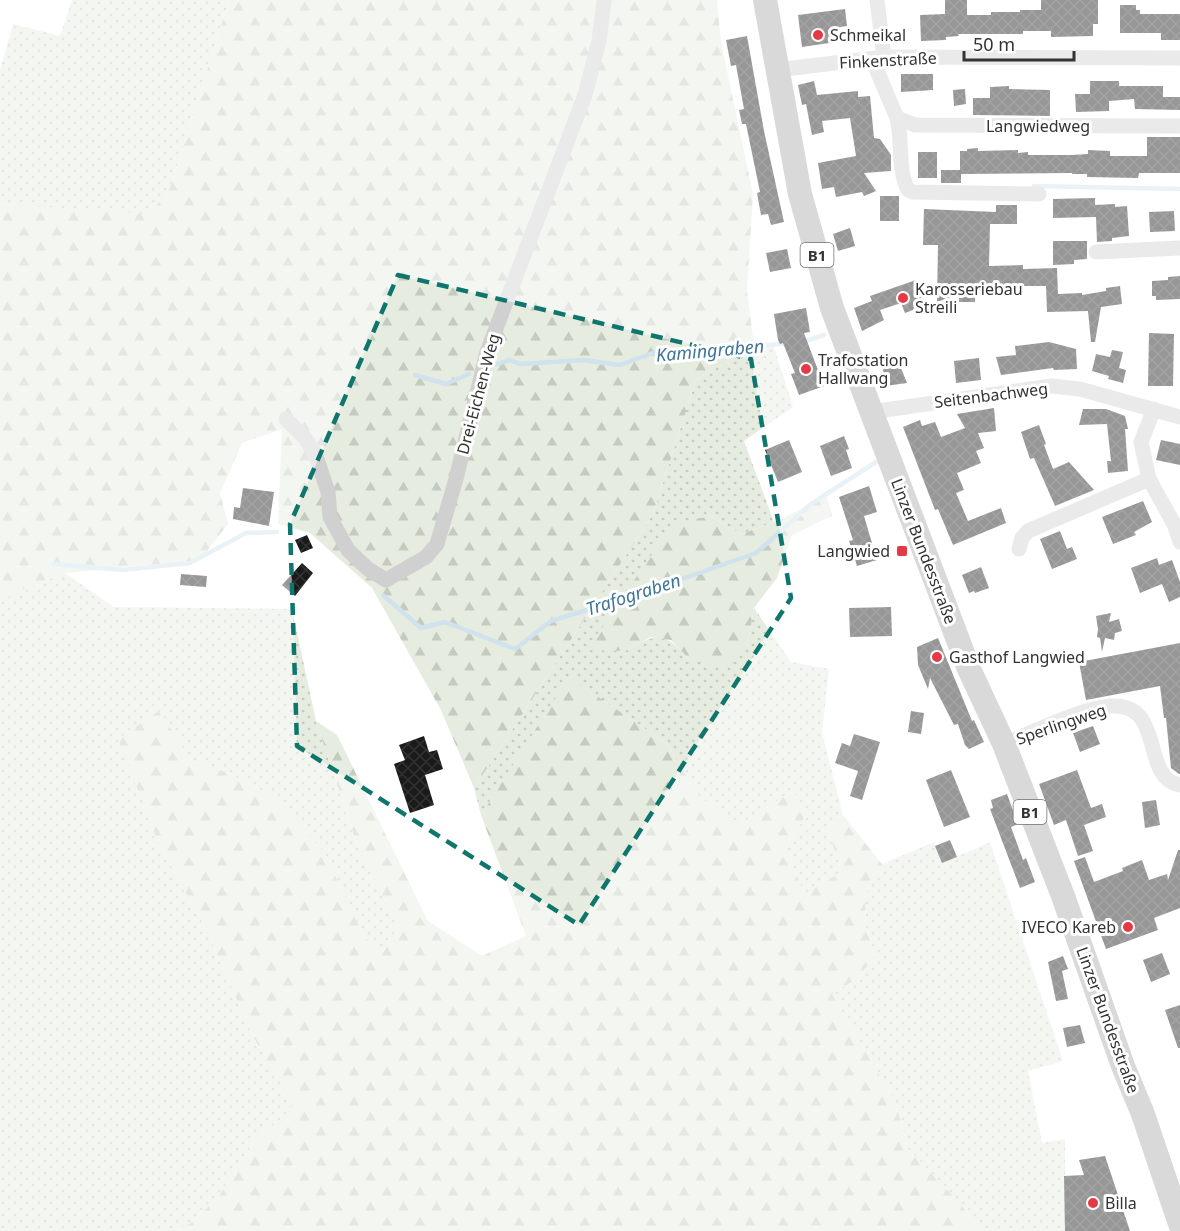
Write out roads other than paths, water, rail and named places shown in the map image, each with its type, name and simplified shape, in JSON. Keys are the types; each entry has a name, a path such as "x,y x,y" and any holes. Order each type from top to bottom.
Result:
{"main road":[{"name":"Linzer Bundesstraße","path":"765,0 804,205 832,308 969,669 1004,744 1063,896 1123,1066 1143,1114 1180,1224"}],"street":[{"name":"Drei-Eichen-Weg","path":"286,419 305,438 316,456 328,492 330,517 348,550 368,569 386,580 426,557 437,544 456,479 487,352 585,95 599,41 604,0"},
{"path":"877,0 878,58 901,133 902,179 908,190 914,192 1039,194"},
{"name":"Finkenstraße","path":"777,70 878,58 1180,58"},
{"name":"Langwiedweg","path":"897,118 915,125 1180,126"},
{"path":"1096,252 1180,248"},
{"name":"Seitenbachweg","path":"871,412 1050,386 1080,389 1180,417"},
{"path":"1154,409 1141,442 1149,479 1174,524 1180,542"},
{"path":"1018,549 1022,538 1028,531 1149,479"},
{"name":"Sperlingweg","path":"1004,744 1080,714 1111,706 1128,707 1139,715 1150,734 1161,774 1173,784 1180,785"}],"waterway":[{"name":"Kamingraben","path":"1034,186 1180,189"},
{"name":"Kamingraben","path":"803,342 824,335"},
{"name":"Kamingraben","path":"492,366 509,360 521,364 583,360 620,365 661,350 689,353 789,343"},
{"path":"415,375 446,384 469,374"},
{"name":"Trafograben","path":"384,596 421,628 445,622 515,649 551,621 639,594 756,553 811,504 876,462"},
{"name":"Trafograben","path":"53,564 123,570 190,563 246,533 277,532"}],"place":[{"name":"Schmeikal","path":"818,35"},
{"name":"Karosseriebau Streili","path":"903,298"},
{"name":"Trafostation Hallwang","path":"806,369"},
{"name":"Langwied","path":"902,551"},
{"name":"Gasthof Langwied","path":"937,657"},
{"name":"IVECO Kareb","path":"1128,927"},
{"name":"Billa","path":"1093,1203"}]}
